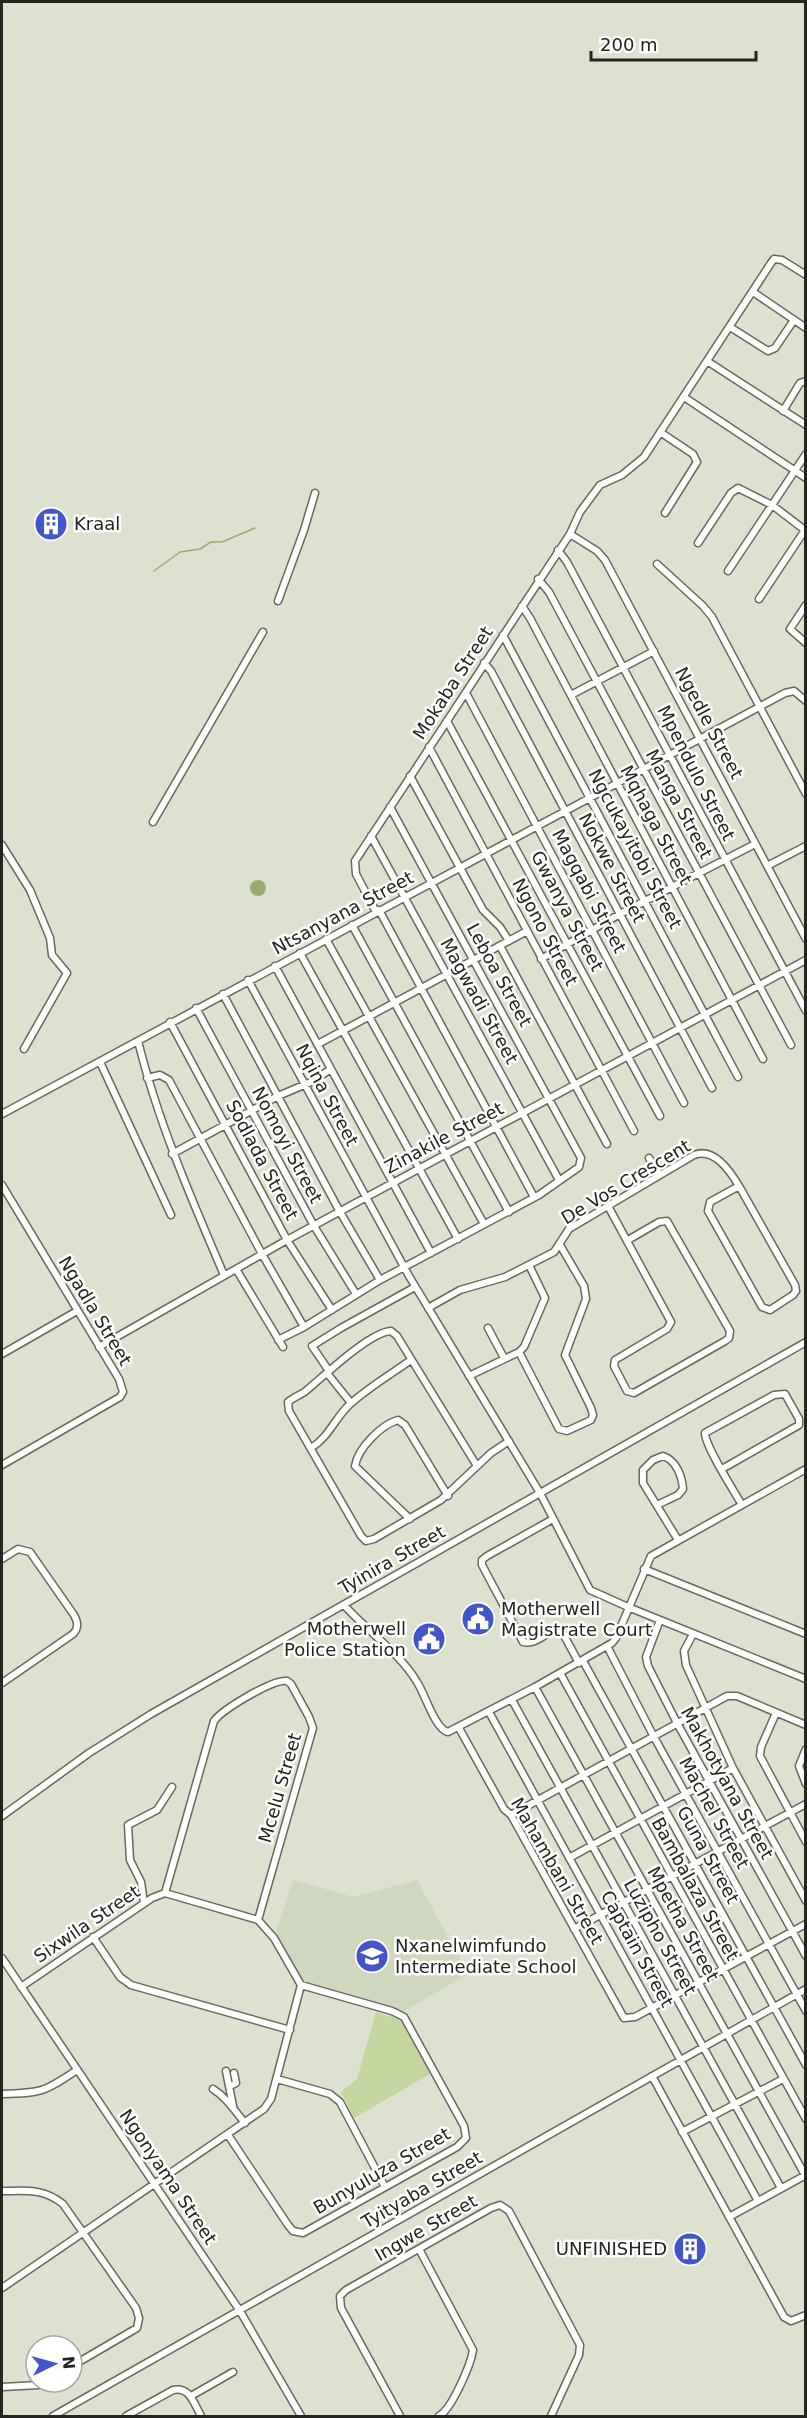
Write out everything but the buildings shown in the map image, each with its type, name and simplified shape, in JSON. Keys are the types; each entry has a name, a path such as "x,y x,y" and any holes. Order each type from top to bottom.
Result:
{"street":[{"name":"Mokaba Street","path":"534,1197 421,988 356,874 354,865 538,579 570,534 580,512 596,490 640,461 774,260 782,260 806,275"},
{"path":"753,292 806,328"},
{"path":"730,327 768,351 775,348 794,320"},
{"path":"707,361 806,425"},
{"path":"783,411 800,383 806,381"},
{"path":"684,397 806,478"},
{"path":"660,432 693,454 697,462 665,513"},
{"path":"728,571 806,454"},
{"path":"698,543 734,490 742,488 772,505 805,530 759,599"},
{"path":"278,601 304,531 315,493"},
{"name":"Ngedle Street","path":"570,534 601,555 806,939"},
{"name":"Mpendulo Street","path":"558,550 567,562 724,861 806,1011"},
{"path":"657,564 708,611 806,794"},
{"name":"Manga Street","path":"538,579 549,592 791,1046"},
{"path":"806,605 790,629 806,643"},
{"name":"Mqhaga Street","path":"522,606 763,1059"},
{"path":"153,822 264,632"},
{"name":"Ngcukayitobi Street","path":"503,635 591,796 738,1077"},
{"path":"571,695 654,651"},
{"name":"Nokwe Street","path":"484,663 491,671 712,1088"},
{"name":"Ntsanyana Street","path":"2,1114 789,691 799,694 806,701"},
{"name":"Magqabi Street","path":"466,693 684,1103"},
{"name":"Gwanya Street","path":"447,721 660,1116"},
{"name":"Ngono Street","path":"429,747 634,1131"},
{"path":"410,776 485,915 500,927 509,941"},
{"name":"Leboa Street","path":"390,807 581,1158 579,1167 559,1180"},
{"name":"Magwadi Street","path":"371,836 559,1180"},
{"path":"541,958 755,844"},
{"path":"2,845 30,890 50,938 52,955 67,973 24,1049"},
{"path":"767,866 806,846"},
{"path":"352,925 509,1212"},
{"path":"318,1044 527,931"},
{"path":"326,939 484,1224"},
{"path":"501,946 606,1144"},
{"path":"300,952 458,1239"},
{"name":"Zinakile Street","path":"99,1347 287,1240 806,960"},
{"path":"275,966 431,1253"},
{"name":"Nqina Street","path":"248,980 404,1268 540,1493 590,1590 806,1679"},
{"path":"223,994 340,1212 380,1280"},
{"name":"Nomoyi Street","path":"196,1008 314,1226 356,1294"},
{"name":"Sodlada Street","path":"170,1022 287,1240 332,1310"},
{"path":"138,1041 147,1078 172,1154 224,1275"},
{"path":"99,1062 171,1215"},
{"path":"172,1154 278,1096 332,1070"},
{"path":"147,1078 160,1075 169,1080 262,1254 304,1327"},
{"name":"De Vos Crescent","path":"428,1308 460,1290 499,1279 554,1252 569,1229 694,1155 702,1153 711,1155 728,1168 739,1186 796,1288 793,1295 770,1310 762,1307 708,1211 710,1202 739,1186"},
{"path":"649,1158 660,1175"},
{"path":"278,1340 304,1327 380,1280 509,1212 559,1180"},
{"name":"Ngadla Street","path":"2,1185 122,1384 122,1395 2,1465"},
{"path":"608,1206 671,1322 667,1329 615,1360 614,1366 627,1391 634,1393 725,1341 729,1338 730,1331 667,1221 659,1222 628,1240"},
{"path":"519,1352 559,1429 567,1431 591,1420 593,1415 591,1408 565,1355 586,1293 560,1245"},
{"path":"470,1376 519,1352 524,1347 545,1298 529,1265"},
{"path":"236,1269 283,1347"},
{"path":"351,1403 312,1346 415,1287"},
{"path":"2,1354 77,1311"},
{"path":"488,1328 504,1358"},
{"path":"477,1466 397,1336 391,1331 387,1331 362,1346 287,1404 363,1539 374,1539 448,1496 477,1466 509,1441"},
{"name":"Tyinira Street","path":"2,1816 89,1753 142,1720 806,1342"},
{"path":"311,1448 323,1440 337,1418 351,1403 411,1360"},
{"path":"722,1469 799,1425 799,1419 785,1394 780,1392 705,1433 705,1439 741,1505"},
{"path":"410,1518 355,1466 366,1444 391,1423 398,1420 405,1425 448,1496"},
{"path":"657,1505 680,1493 683,1488 673,1461 663,1456 647,1465 642,1475 643,1483 678,1540"},
{"path":"344,1605 415,1678 442,1730 448,1732 512,1700 607,1646 616,1638 651,1556 806,1469"},
{"name":"Guna Street","path":"553,1519 487,1556 482,1560 482,1565 523,1642 530,1643 553,1631 561,1630 631,1748 806,2065"},
{"path":"2,1559 18,1549 30,1552 74,1615 77,1623 73,1634 2,1683"},
{"path":"644,1569 806,1634"},
{"name":"Makhotyana Street","path":"660,1620 646,1660 677,1724 806,1956"},
{"path":"693,1634 683,1656 704,1708 732,1768 806,1900"},
{"name":"Machel Street","path":"607,1646 654,1737 806,2011"},
{"name":"Bambalaza Street","path":"560,1673 806,2119"},
{"name":"Mcelu Street","path":"165,1893 214,1721 221,1713 272,1684 287,1681 291,1684 309,1717 312,1728 258,1920"},
{"name":"Mpetha Street","path":"535,1687 805,2175"},
{"path":"511,1815 607,1760 730,1695 806,1725"},
{"name":"Luzipho Street","path":"512,1700 781,2188"},
{"name":"Captain Street","path":"489,1712 758,2201"},
{"path":"776,1713 761,1747 760,1756 806,1842"},
{"name":"Mahambani Street","path":"459,1728 504,1809 511,1815 621,2015 628,2019 635,2018 652,2008"},
{"path":"805,1753 799,1770 806,1784"},
{"path":"569,1858 732,1768"},
{"path":"144,1904 141,1882 130,1860 128,1825 157,1810 172,1787"},
{"path":"574,1929 806,1804"},
{"name":"Sixwila Street","path":"21,1987 93,1937 165,1893 258,1920"},
{"path":"2,2288 228,2135 268,2105 301,1985 274,1938 258,1920"},
{"path":"652,2008 806,1924"},
{"path":"93,1937 120,1977 131,1985 290,2030"},
{"name":"Ngonyama Street","path":"2,1958 240,2310 301,2416"},
{"name":"Bunyuluza Street","path":"228,2135 288,2225 298,2233 309,2231 458,2147 466,2138 464,2126 404,2017 392,2011 301,1985"},
{"name":"Tyityaba Street","path":"53,2416 806,1989"},
{"path":"2,2094 28,2093 48,2089 77,2070"},
{"path":"226,2071 233,2106 245,2123"},
{"path":"230,2086 236,2083 234,2073"},
{"path":"652,2076 784,2317 791,2322 806,2315"},
{"path":"277,2079 330,2094 340,2102 385,2187"},
{"path":"682,2132 783,2079"},
{"path":"213,2089 233,2106"},
{"path":"729,2217 805,2175"},
{"path":"2,2192 42,2192 51,2195 63,2204 136,2308 139,2318 137,2328 84,2359"},
{"name":"Ingwe Street","path":"400,2416 341,2308 340,2296 346,2290 500,2205 507,2208 580,2345 579,2355 551,2416"},
{"path":"419,2249 473,2350 449,2406 440,2416"},
{"path":"191,2396 232,2372"},
{"path":"2,2386 24,2385"},
{"path":"126,2416 173,2390 185,2389 201,2416"}],"shaded area":[{"path":"255,880 261,880 266,888 264,894 255,896 250,891 250,885"},
{"name":"Nxanelwimfundo Intermediate School","path":"293,1880 354,1897 417,1880 468,1974 399,2014 301,1985 274,1938"},
{"path":"376,2012 398,2019 402,2023 430,2074 354,2118 341,2092 357,2079"}],"waterway":[{"path":"154,571 180,552 200,549 211,542 222,542 255,528"}],"place":[{"name":"Kraal","path":"51,524"},
{"name":"Motherwell Magistrate Court","path":"478,1619"},
{"name":"Motherwell Police Station","path":"429,1639"},
{"name":"Nxanelwimfundo Intermediate School","path":"372,1956"},
{"name":"UNFINISHED","path":"690,2249"}]}
